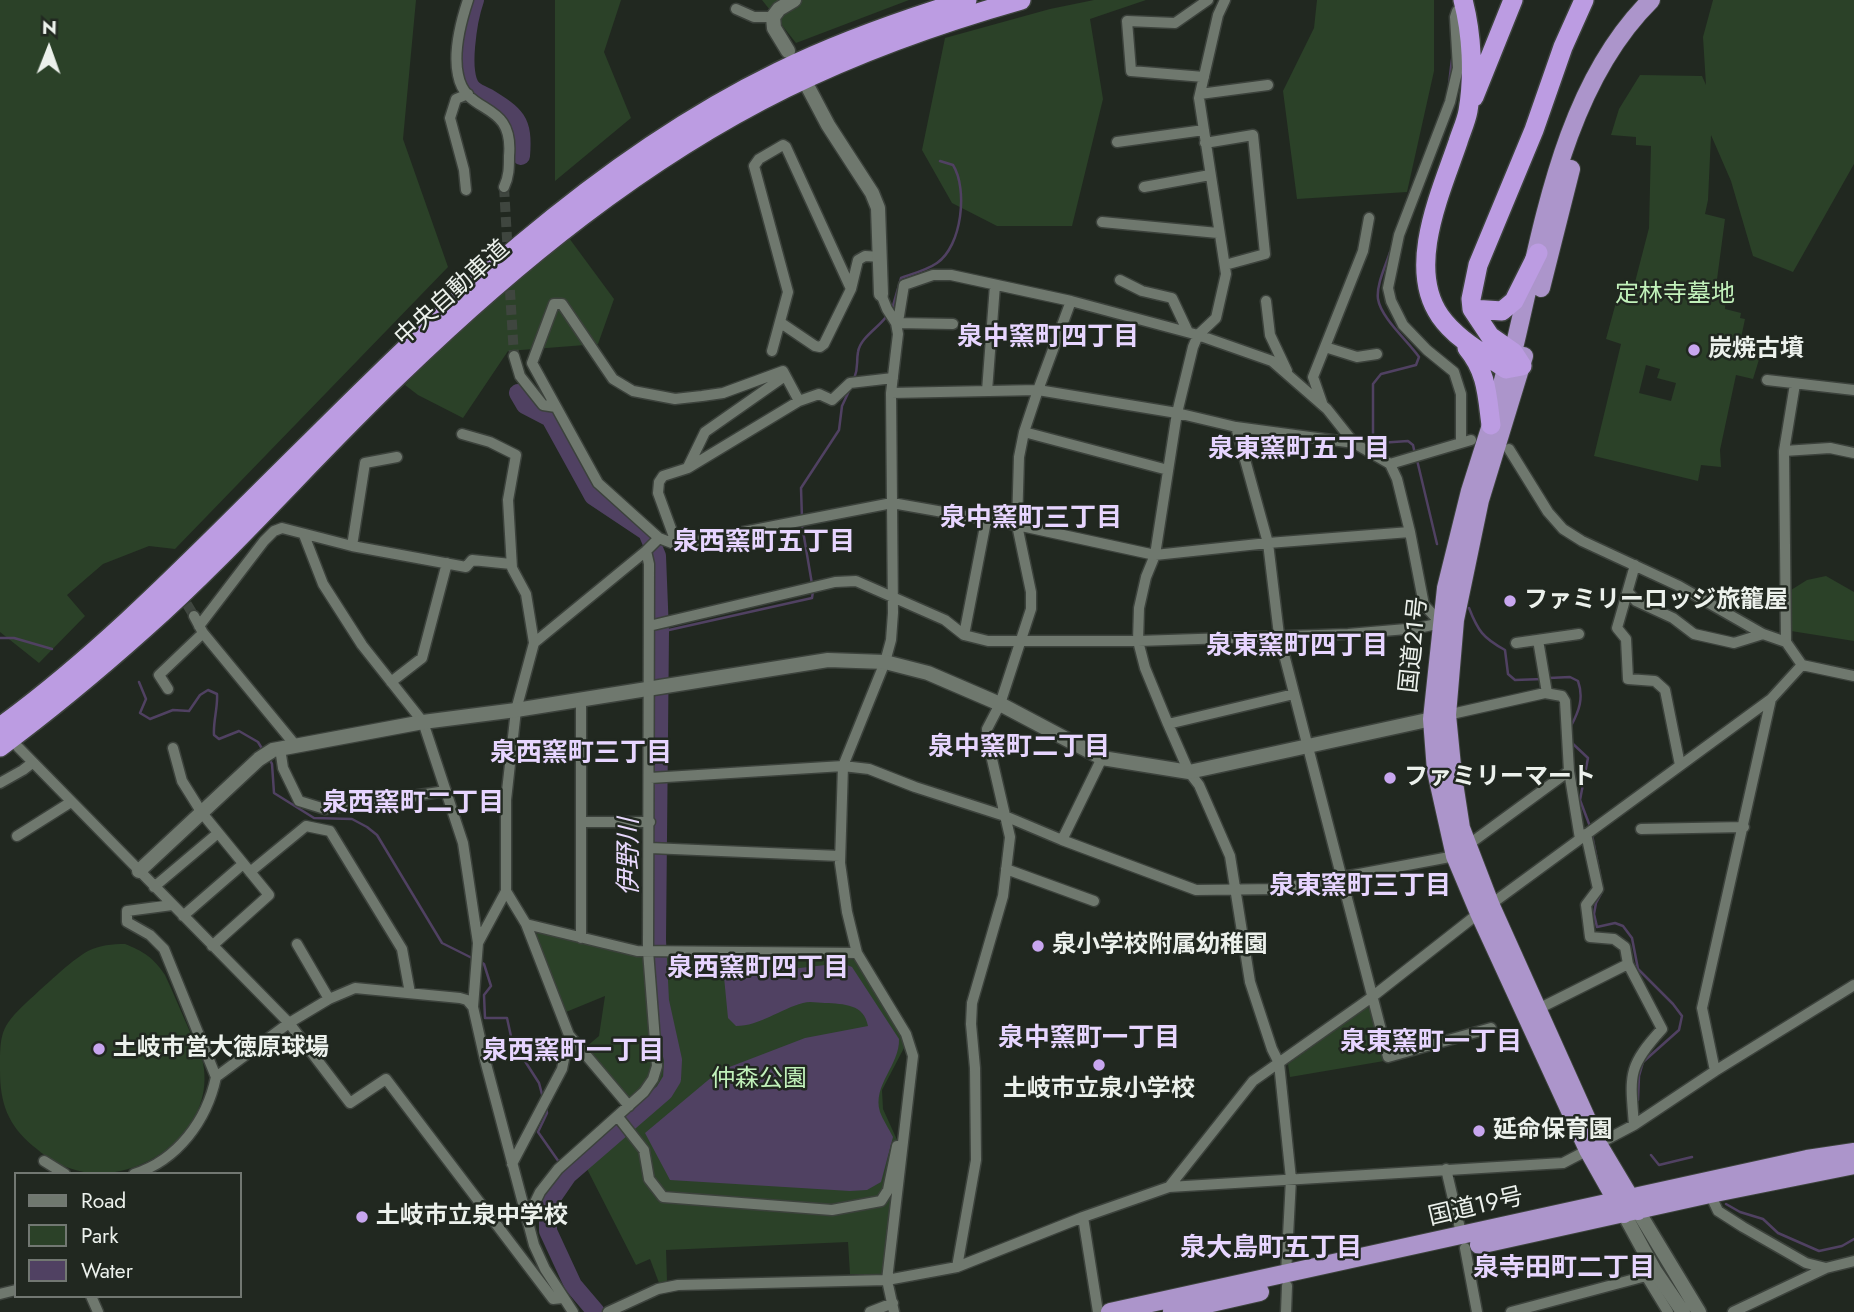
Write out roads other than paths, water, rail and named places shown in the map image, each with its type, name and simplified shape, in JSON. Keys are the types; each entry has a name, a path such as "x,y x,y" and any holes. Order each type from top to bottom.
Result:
{"highway":[{"name":"中央自動車道","path":"0,727 135,614 388,365 489,271 603,179 693,119 777,72 846,41 913,16 967,0"},
{"name":"中央自動車道","path":"9,747 146,627 398,376 471,308 614,193 669,154 786,88 875,48 1021,0"},
{"path":"1491,425 1479,363 1440,316 1431,300 1426,284 1425,262 1429,236 1468,114 1513,0"},
{"path":"1563,47 1568,0"},
{"path":"1513,363 1472,309 1471,299 1478,265 1584,0"},
{"name":"国道21号","path":"1440,717 1455,620 1480,500 1538,253 1566,149 1585,96 1602,65 1623,30 1651,0"},
{"path":"1460,6 1466,13 1471,79 1468,114"},
{"name":"国道21号","path":"1602,65 1601,78 1577,148 1513,363 1470,491 1446,588 1441,622 1440,717 1436,771 1461,850 1485,909 1593,1147 1627,1206"},
{"path":"1472,309 1502,311 1514,301 1538,253"},
{"path":"1456,335 1513,363"},
{"name":"国道19号","path":"1110,1312 1287,1280 1627,1206 1807,1159 1854,1152"},
{"name":"国道19号","path":"1627,1206 1710,1194 1854,1165"},
{"name":"国道19号","path":"1171,1312 1287,1280"}],"street":[{"path":"468,0 457,53 458,76 468,94 505,123 510,141 508,180 504,187"},
{"path":"788,51 774,28 773,17 779,9 794,0"},
{"path":"1204,77 1131,71 1128,21 1175,23 1208,0"},
{"path":"1193,334 1216,318 1226,274 1203,130 1200,94 1218,15 1225,0"},
{"path":"1390,464 1466,441 1461,394 1454,372 1402,325 1388,288 1399,235 1450,102 1458,68 1455,17 1460,6"},
{"path":"736,9 754,17 773,17"},
{"path":"1200,94 1268,85"},
{"path":"809,89 828,125 872,193 878,208 881,294 898,334 891,393 891,640 885,662 843,766 840,856 847,912 858,953 906,1034 913,1056 887,1280 893,1307 870,1312"},
{"path":"466,190 464,170 450,118 456,99 468,94"},
{"path":"1117,142 1203,130"},
{"path":"1205,143 1253,135 1265,254 1224,265"},
{"path":"772,351 788,292 754,166 759,159 783,145 786,147 851,289"},
{"path":"1144,187 1210,174"},
{"path":"1323,405 1313,377 1363,251 1369,218"},
{"path":"1102,222 1218,233"},
{"path":"781,323 820,347 824,344 851,289 858,260 864,256 881,257"},
{"path":"892,316 900,316 904,285 933,275 951,275 1071,301 1193,334 1272,361 1323,405 1354,443 1390,464 1397,479 1410,532 1424,605 1441,622"},
{"path":"1120,280 1142,291 1172,298 1193,334 1177,413 1155,555 1139,608 1138,640 1145,668 1168,724 1189,772 1199,785 1230,856 1250,982 1279,1063 1291,1179 1286,1312"},
{"path":"987,391 995,285"},
{"path":"957,1267 976,1160 972,1003 1003,896 1010,837 987,729 1000,704 1031,609 1031,592 1017,525 1019,457 1038,390 1071,301"},
{"path":"1266,301 1270,335 1289,373"},
{"path":"799,401 783,371 723,393 689,398 666,398 633,391 612,379 562,304 554,304 532,363 598,483 659,538 677,545 892,503 1017,525 1155,555 1410,532"},
{"path":"892,316 953,324"},
{"path":"1325,347 1357,356 1377,354"},
{"path":"514,356 520,376 543,405 556,407"},
{"path":"688,468 705,432 785,376"},
{"path":"677,545 659,492 659,482 663,476 688,468 799,401 819,394 832,400 850,383 893,378"},
{"path":"1767,380 1854,390"},
{"path":"1795,384 1784,451 1786,642 1802,665 1854,676"},
{"path":"891,393 1038,390 1177,413 1236,427 1354,443"},
{"path":"1236,427 1268,543 1279,635 1388,1057 1491,1028"},
{"path":"1024,432 1168,470"},
{"path":"462,434 490,442 516,455 508,500 511,564 526,594 534,643 516,710 506,800 506,891 478,949"},
{"path":"1784,451 1830,448 1854,453"},
{"path":"1509,449 1548,512 1563,529 1582,541 1679,586 1763,634 1786,642"},
{"path":"352,546 365,463 397,457"},
{"path":"964,635 986,521"},
{"path":"168,689 159,676 226,587 274,531 282,528 352,546 466,567 472,560 511,564"},
{"path":"304,535 323,584 362,645 423,722 463,843 478,949 473,1007 485,1060 534,1245 545,1269 573,1312"},
{"path":"534,643 659,538"},
{"path":"528,1217 540,1192 558,1169 644,1092 653,1079 658,1057 651,1006 648,951 649,564 646,551"},
{"path":"391,682 422,658 447,563"},
{"path":"1635,565 1617,628 1626,639 1628,679 1655,681 1665,690 1680,765"},
{"path":"649,626 856,580 946,620 964,635 988,641 1348,634 1418,628 1441,622"},
{"path":"1629,593 1636,601 1673,618 1694,634 1734,643 1763,634"},
{"path":"198,625 296,746"},
{"path":"1516,643 1579,634"},
{"path":"1538,640 1546,689"},
{"path":"139,871 259,759 277,749 423,722 581,700 812,662 885,662 928,673 1000,704 1102,758 1189,772 1440,717 1546,689 1562,696 1565,701 1569,771 1598,889 1586,905 1590,937 1614,939 1625,947 1628,964 1662,1029 1640,1052 1633,1070 1631,1092 1634,1125"},
{"path":"1169,1187 1253,1082 1372,997 1485,909 1770,699 1802,665"},
{"path":"1168,724 1294,694"},
{"path":"1715,1071 1702,1008 1744,827 1770,699"},
{"path":"581,700 581,938"},
{"path":"9,747 32,763 289,1023 350,1103 386,1079 553,1299 563,1298"},
{"path":"173,748 183,780 202,813 269,895 212,946"},
{"path":"277,749 299,801 325,809 446,791"},
{"path":"1062,840 1102,758"},
{"path":"0,782 32,763"},
{"path":"650,778 843,766 869,769 1005,816 1196,890 1237,890 1279,889 1461,850 1569,771"},
{"path":"17,836 71,802"},
{"path":"582,822 650,822"},
{"path":"183,916 306,826 330,831 401,948 410,993"},
{"path":"1641,829 1744,827"},
{"path":"154,887 218,833"},
{"path":"650,848 840,856"},
{"path":"1006,869 1094,901"},
{"path":"506,891 526,924 569,1035 629,1107"},
{"path":"138,1172 168,1156 193,1132 212,1097 216,1077 164,949 150,935 127,922 127,911 172,905"},
{"path":"526,924 637,951 858,953"},
{"path":"297,944 329,999"},
{"path":"1546,1005 1628,964"},
{"path":"608,1312 658,1289 678,1285 887,1280 957,1267 1083,1217 1169,1187 1563,1163 1634,1125 1854,985"},
{"path":"216,1077 289,1023 329,999 355,988 460,998 467,1000 473,1007"},
{"path":"512,1164 562,1069 569,1035"},
{"path":"618,1117 644,1150 649,1179 663,1197 832,1210 880,1201 888,1190 896,1146 903,1144"},
{"path":"44,1161 62,1172"},
{"path":"1446,1169 1477,1312"},
{"path":"1710,1194 1718,1210 1743,1227 1806,1263 1826,1268"},
{"path":"1627,1206 1668,1312"},
{"path":"1627,1206 1699,1312"},
{"path":"1083,1217 1098,1312"},
{"path":"1733,1312 1826,1268 1854,1261"},
{"path":"1511,1312 1651,1273"},
{"path":"1651,1273 1682,1312"}],"water":[{"path":"842,963 852,967 899,1039 895,1058 880,1093 880,1112 893,1137 881,1182 867,1190 850,1191 670,1180 645,1133 719,1071 805,1038 868,1026 858,1009 839,1004 806,1002 762,1020 736,1026 728,1018 724,977"}],"waterway":[{"name":"伊野川","path":"475,0 466,46 466,72 474,90 505,109 516,120 521,134 521,156"},
{"path":"1449,84 1452,59"},
{"path":"892,309 901,278 937,263 952,244 957,231 961,202 958,175 953,165 940,161"},
{"path":"1390,252 1380,281 1378,299 1384,314 1419,357 1416,365 1381,374 1373,384 1373,437 1379,443 1408,441 1413,445 1415,454"},
{"path":"854,379 859,347 886,317"},
{"path":"802,519 801,488 839,430 842,406 849,391"},
{"name":"伊野川","path":"518,393 525,405 550,418 593,496 647,532 657,556 660,632 657,940 660,1001 673,1060 672,1079 664,1092 568,1175 548,1204 548,1231 573,1285 596,1312"},
{"path":"1417,460 1437,544"},
{"path":"802,525 812,584"},
{"path":"660,632 812,598 813,591"},
{"path":"1469,608 1482,633 1505,650 1508,674 1515,680 1543,679"},
{"path":"0,638 14,638 52,649"},
{"path":"1549,678 1570,677 1578,681 1580,704 1571,726"},
{"path":"139,682 146,699 140,713 150,719 173,710 189,711 200,695 208,690 217,694 214,735 219,739 239,731 258,742 264,752"},
{"path":"1572,743 1588,758 1580,800 1591,829"},
{"path":"270,760 274,793 314,818 352,819 377,835 442,943 472,958"},
{"path":"1592,835 1603,890 1594,914 1597,927 1615,923 1623,926 1632,938 1638,969 1682,1016 1679,1030 1643,1062 1639,1076 1638,1100"},
{"path":"481,962 491,986 484,995 485,1018 507,1018 512,1041 539,1083 543,1098"},
{"path":"546,1108 547,1113 538,1132 559,1162"},
{"path":"1651,1155 1659,1165 1692,1157"},
{"path":"563,1168 568,1175"},
{"path":"1726,1204 1740,1212 1763,1219 1778,1233 1819,1251 1842,1246 1854,1239"}],"tunnel":[{"path":"504,187 508,255"},
{"path":"509,275 514,356"},
{"path":"179,591 194,616"}],"place":[{"name":"炭焼古墳","path":"1694,350"},
{"name":"ファミリーロッジ旅籠屋","path":"1510,601"},
{"name":"ファミリーマート","path":"1390,778"},
{"name":"泉小学校附属幼稚園","path":"1038,946"},
{"name":"土岐市営大徳原球場","path":"99,1049"},
{"name":"土岐市立泉小学校","path":"1099,1065"},
{"name":"延命保育園","path":"1479,1131"},
{"name":"土岐市立泉中学校","path":"362,1217"}],"district":[{"name":"泉中窯町四丁目","path":"1048,339"},
{"name":"泉東窯町五丁目","path":"1299,451"},
{"name":"泉中窯町三丁目","path":"1031,520"},
{"name":"泉西窯町五丁目","path":"764,544"},
{"name":"泉東窯町四丁目","path":"1297,648"},
{"name":"泉中窯町二丁目","path":"1019,749"},
{"name":"泉西窯町三丁目","path":"581,755"},
{"name":"泉西窯町二丁目","path":"413,805"},
{"name":"泉東窯町三丁目","path":"1360,888"},
{"name":"泉西窯町四丁目","path":"758,970"},
{"name":"泉中窯町一丁目","path":"1089,1040"},
{"name":"泉東窯町一丁目","path":"1431,1044"},
{"name":"泉西窯町一丁目","path":"573,1053"},
{"name":"泉大島町五丁目","path":"1271,1250"},
{"name":"泉寺田町二丁目","path":"1564,1270"}],"park label":[{"name":"定林寺墓地","path":"1675,295"},
{"name":"仲森公園","path":"759,1080"}]}
